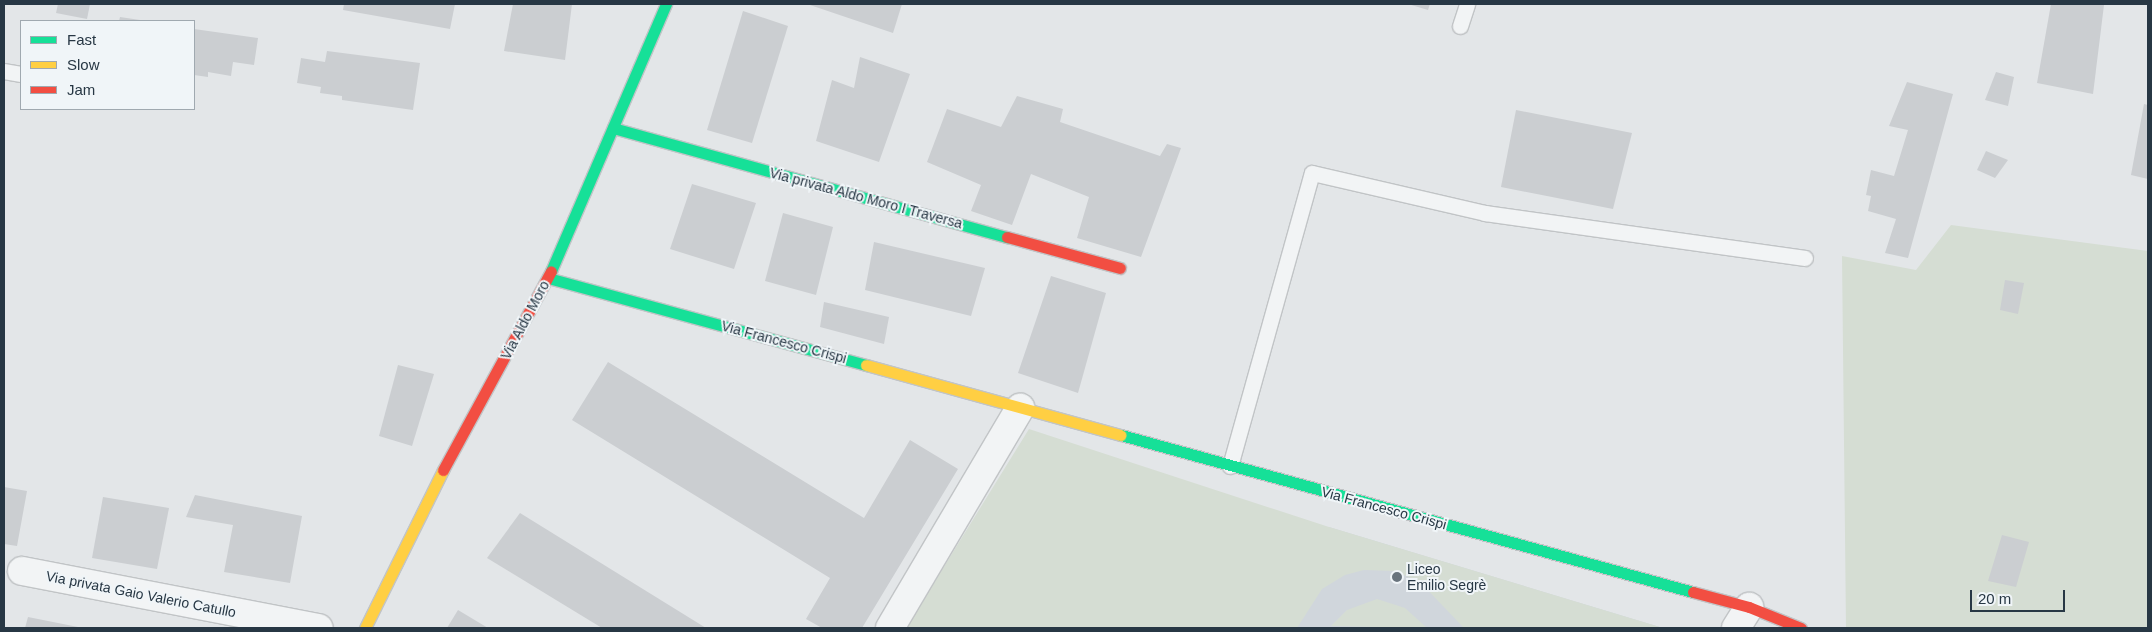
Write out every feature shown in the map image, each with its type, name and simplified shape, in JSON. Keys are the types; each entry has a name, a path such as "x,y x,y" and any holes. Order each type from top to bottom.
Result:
{"street":[{"name":"Via Aldo Moro","path":"365,628 431,492 548,278 666,4"},
{"name":"Via privata Aldo Moro I Traversa","path":"612,128 1120,268"},
{"name":"Via Francesco Crispi","path":"548,278 1230,466 1743,618 1801,628"},
{"path":"890,628 1020,408"},
{"name":"Via privata Gaio Valerio Catullo","path":"10,569 319,628"}],"lane":[{"path":"1460,26 1467,4"},
{"path":"4,71 20,74"},
{"path":"1230,466 1312,173 1486,213 1805,258"}],"shaded area":[{"path":"1951,225 2148,251 2148,628 1846,628 1842,256 1916,270"},
{"path":"1029,429 1329,527 1663,628 1464,628 1419,581 1393,571 1364,570 1345,575 1322,589 1297,628 906,628"},
{"name":"Liceo Emilio Segrè","path":"1329,527 1663,628 1268,628"},
{"path":"1377,599 1405,608 1427,628 1331,626 1347,610"}],"building":[{"path":"58,4 90,4 87,19 56,13"},
{"path":"344,4 455,4 450,29 343,10"},
{"path":"513,4 572,4 565,60 504,51"},
{"path":"807,4 902,4 893,33"},
{"path":"1408,4 1430,4 1428,10"},
{"path":"2051,4 2104,5 2093,94 2037,83"},
{"path":"743,11 788,26 752,143 707,130"},
{"path":"120,17 140,20 119,20"},
{"path":"195,29 258,38 254,65 233,62 231,76 208,72 208,77 195,75"},
{"path":"327,51 420,63 413,110 342,100 342,96 320,93 321,87 297,83 301,58 325,62"},
{"path":"860,57 910,74 879,162 816,141 832,80 854,88"},
{"path":"1996,72 2014,77 2008,106 1985,100"},
{"path":"1907,82 1953,94 1908,258 1885,253 1896,219 1868,211 1871,196 1866,195 1871,170 1894,176 1908,130 1889,126"},
{"path":"1017,96 1063,109 1060,122 1160,156 1167,144 1181,148 1141,257 1077,238 1089,197 1031,174 1012,225 971,211 981,185 927,162 947,109 1001,127"},
{"path":"2144,104 2148,105 2148,179 2131,175"},
{"path":"1516,110 1632,133 1613,209 1501,187"},
{"path":"1986,151 2008,160 1995,178 1977,170"},
{"path":"692,184 756,203 734,269 670,249"},
{"path":"783,213 833,227 816,295 765,281"},
{"path":"874,242 985,268 971,316 865,290"},
{"path":"1051,276 1106,293 1078,393 1018,373"},
{"path":"2005,280 2024,283 2018,314 2000,310"},
{"path":"824,302 889,317 884,344 820,327"},
{"path":"608,362 864,518 910,440 958,469 862,628 822,628 806,619 830,578 572,420"},
{"path":"398,365 434,374 412,446 379,436"},
{"path":"4,487 27,491 17,546 4,544"},
{"path":"195,495 302,516 290,583 224,572 233,525 186,517"},
{"path":"103,497 169,508 157,569 92,558"},
{"path":"520,513 706,628 602,628 487,558"},
{"path":"2002,535 2029,542 2016,587 1988,581"},
{"path":"458,610 488,628 447,628"},
{"path":"28,617 78,627 78,628 25,628"}],"traffic: fast":[{"path":"551,271 666,4"},
{"path":"613,128 1007,237"},
{"path":"548,278 866,365"},
{"path":"1121,435 1693,592"}],"traffic: slow":[{"path":"866,365 1121,435"},
{"path":"365,628 443,470"}],"traffic: jam":[{"path":"1007,237 1120,268"},
{"path":"443,470 551,271"},
{"path":"1693,592 1749,607 1801,628"}],"place":[{"name":"Liceo Emilio Segrè","path":"1397,577"}]}
